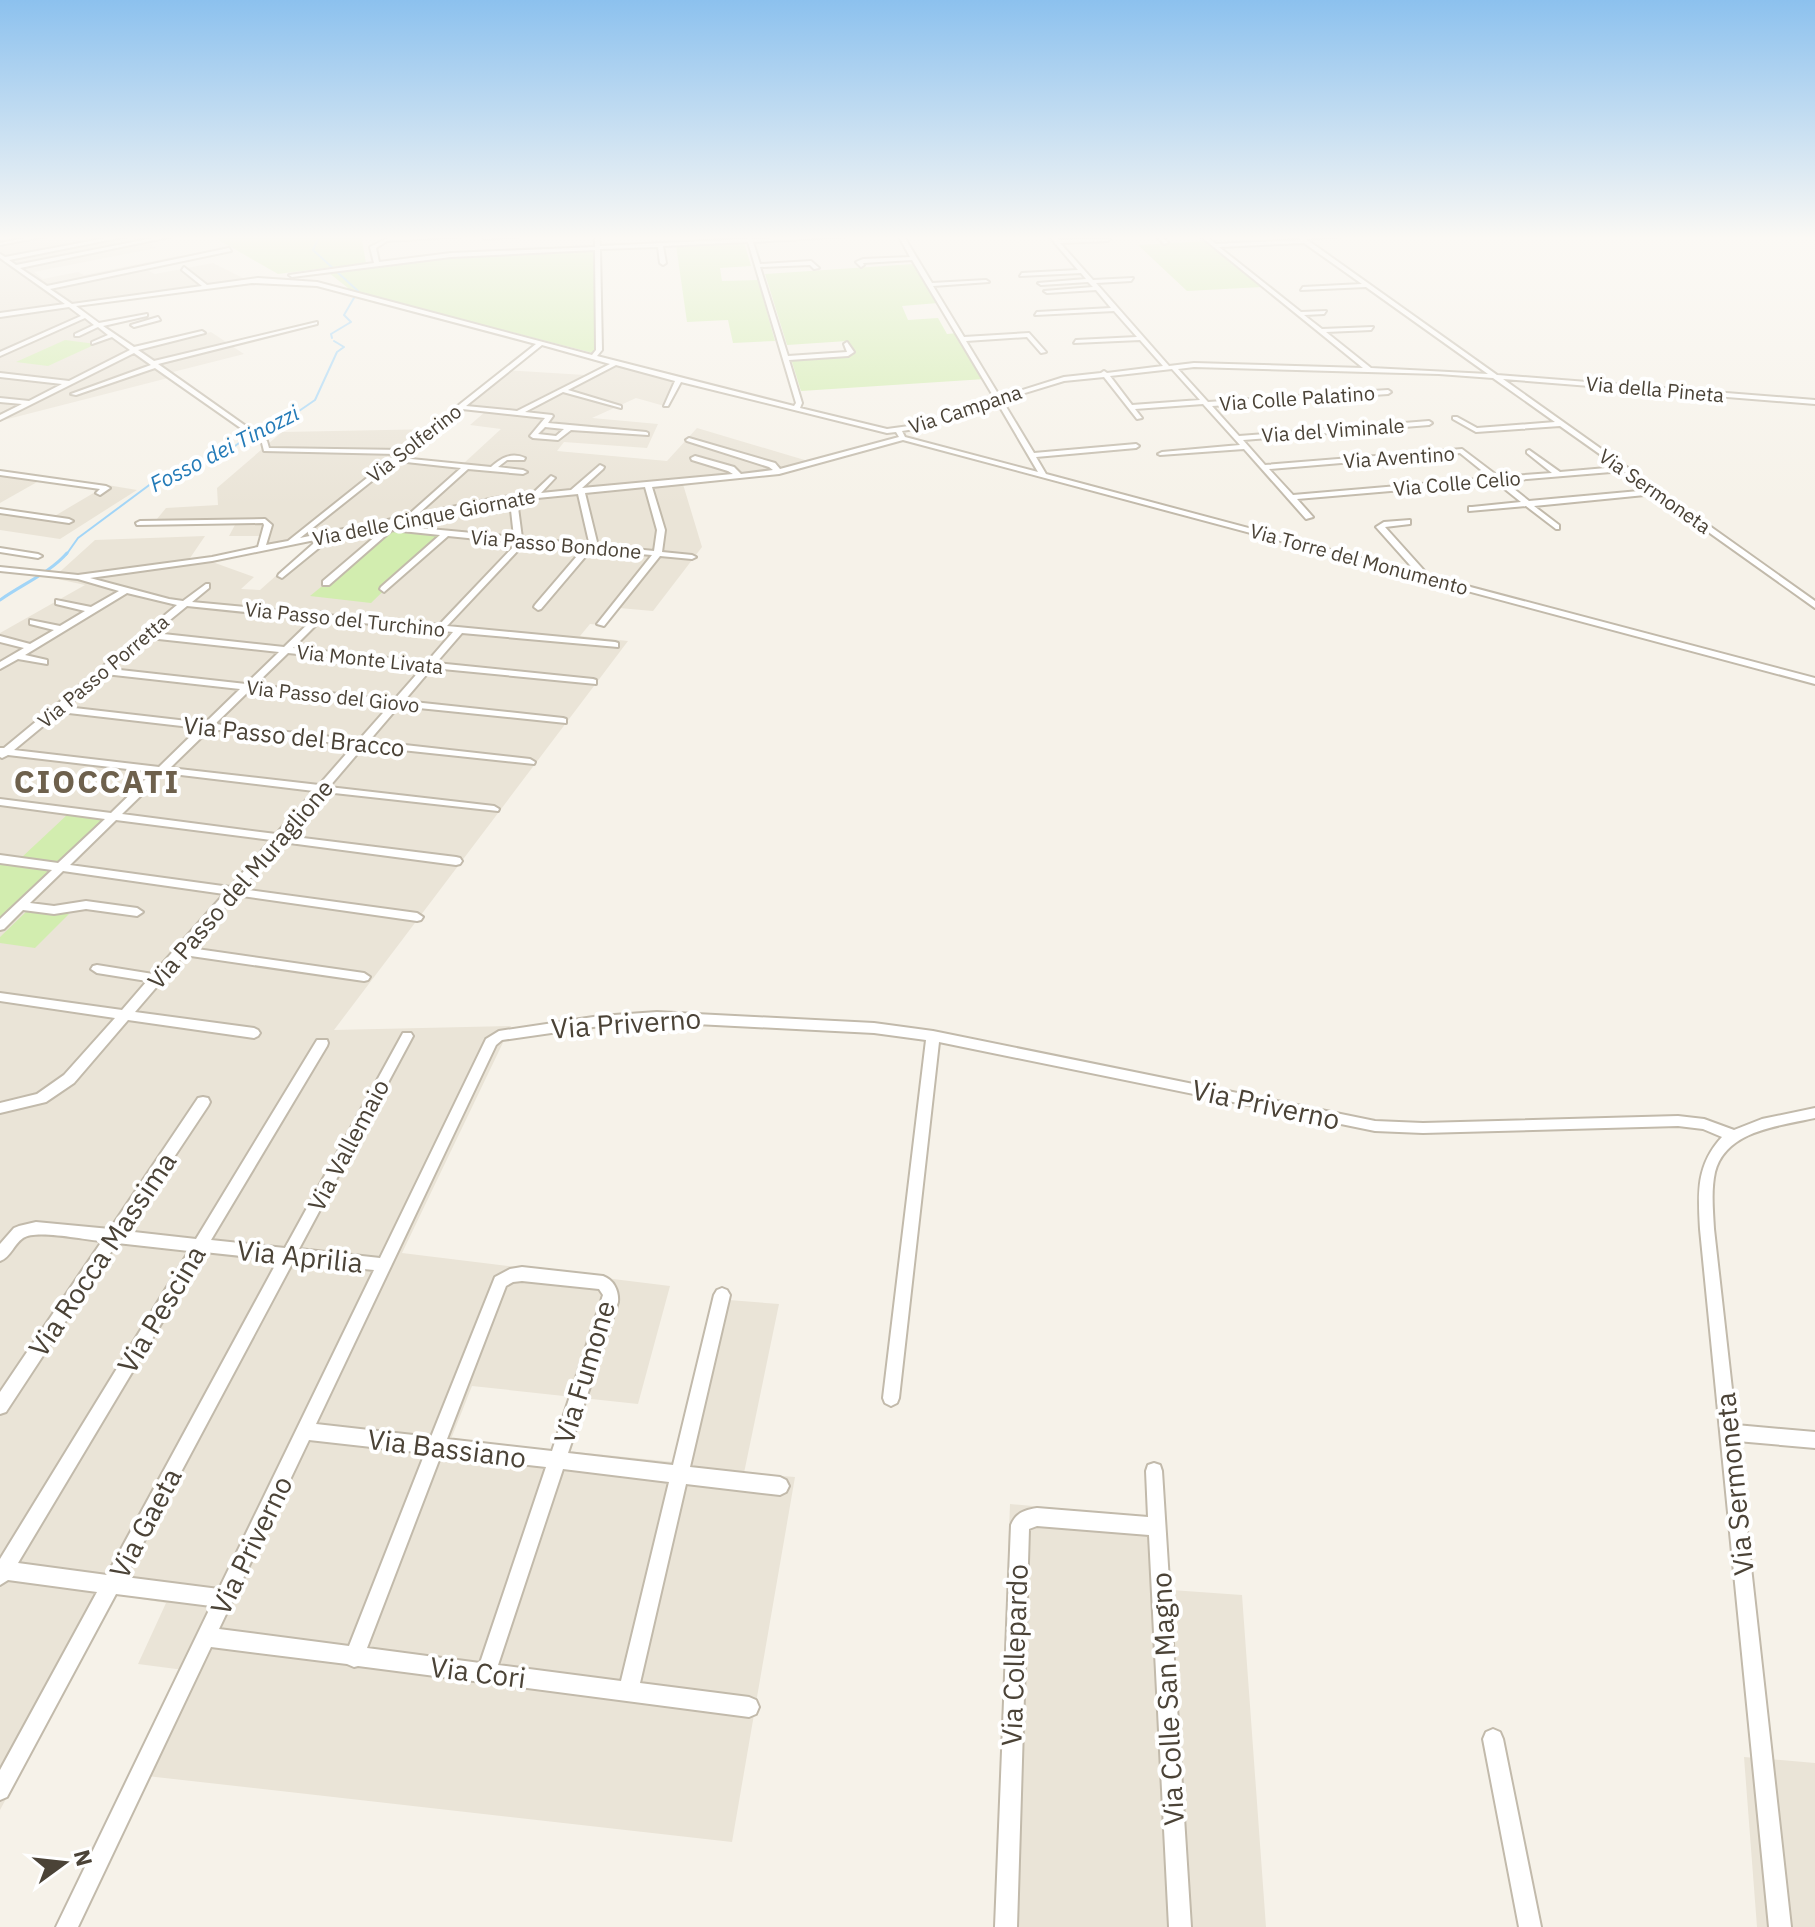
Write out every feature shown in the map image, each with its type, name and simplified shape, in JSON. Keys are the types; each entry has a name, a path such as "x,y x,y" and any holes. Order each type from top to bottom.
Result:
{"street":[{"path":"0,354 65,325"},
{"path":"77,335 98,325 265,443 268,451 403,452"},
{"path":"94,343 110,333 138,325"},
{"path":"74,394 154,364 307,325"},
{"name":"Via Campana","path":"469,325 866,428 900,434 1047,383 1170,366 1368,369 1495,376"},
{"path":"593,357 599,351 599,325"},
{"path":"776,325 799,404 796,410"},
{"path":"955,325 1044,476"},
{"path":"1130,325 1309,517"},
{"path":"1312,325 1368,369"},
{"name":"Via Sermoneta","path":"1424,325 1815,605"},
{"path":"1320,331 1371,328"},
{"path":"1101,332 1135,331"},
{"path":"0,418 134,350 202,333"},
{"path":"964,339 1029,335 1043,352"},
{"path":"1076,342 1142,338"},
{"name":"Via Solferino","path":"289,544 540,344"},
{"path":"786,358 846,355 851,352 847,344"},
{"path":"518,412 616,363"},
{"path":"1,369 70,383"},
{"path":"1104,373 1139,418"},
{"name":"Via della Pineta","path":"1495,376 1815,402"},
{"path":"666,405 679,380"},
{"path":"561,390 619,407"},
{"name":"Via Colle Palatino","path":"1131,407 1388,392"},
{"path":"0,400 29,403"},
{"path":"460,407 550,416 533,436 558,438 570,427"},
{"path":"1455,418 1474,430 1561,424"},
{"name":"Via del Viminale","path":"1237,438 1429,423"},
{"path":"543,425 646,434"},
{"name":"Via delle Cinque Giornate","path":"78,577 202,561 513,498 779,472 900,434"},
{"name":"Via Torre del Monumento","path":"900,434 1044,476 1815,681"},
{"path":"689,440 772,465 779,472"},
{"path":"1032,455 1136,446"},
{"path":"1162,454 1246,447"},
{"name":"Via Aventino","path":"1264,467 1460,451 1556,527"},
{"path":"1529,452 1558,474"},
{"path":"492,469 505,458 521,458"},
{"path":"695,458 731,469 739,476"},
{"path":"394,459 523,472"},
{"path":"409,518 466,467"},
{"path":"538,607 590,548 593,537 578,490 600,467"},
{"name":"Via Colle Celio","path":"1291,497 1624,469"},
{"path":"0,473 105,487 100,493"},
{"path":"534,496 551,478"},
{"path":"601,624 658,553 661,527 647,483"},
{"path":"1472,509 1657,492"},
{"path":"441,628 520,541 513,498"},
{"path":"0,511 69,521"},
{"path":"140,523 265,521 268,525 261,549"},
{"path":"1407,522 1380,526 1425,576"},
{"name":"Via Passo Bondone","path":"373,526 692,557"},
{"path":"326,583 390,528"},
{"path":"384,589 445,534"},
{"path":"282,576 318,544 320,537"},
{"path":"0,550 38,556"},
{"path":"0,569 78,577"},
{"name":"Via Passo del Turchino","path":"78,577 124,591 185,603 615,645"},
{"name":"Via Passo Porretta","path":"2,753 206,586"},
{"path":"0,666 124,591"},
{"path":"59,602 92,610"},
{"path":"0,925 322,615"},
{"path":"33,622 61,629"},
{"name":"Via Passo del Muraglione","path":"0,1108 35,1100 57,1090 183,951 460,630"},
{"name":"Via Monte Livata","path":"147,635 593,682"},
{"path":"0,639 31,647"},
{"path":"17,656 44,662"},
{"name":"Via Passo del Giovo","path":"104,671 563,721"},
{"name":"Via Passo del Bracco","path":"57,709 530,762"},
{"path":"2,753 494,809"},
{"path":"0,802 456,861"},
{"path":"0,859 417,917"},
{"path":"21,906 57,910 86,905 137,912"},
{"path":"183,951 364,977"},
{"path":"97,969 158,979"},
{"path":"0,997 254,1033"},
{"name":"Via Priverno","path":"67,1927 491,1042 499,1036 600,1021 677,1016 844,1026 933,1036 1391,1128 1678,1121 1704,1124 1733,1135"},
{"name":"Via Vallemaio","path":"289,1255 407,1036"},
{"path":"891,1398 933,1036"},
{"name":"Via Pescina","path":"1,1572 322,1043"},
{"name":"Via Rocca Massima","path":"0,1406 203,1102"},
{"path":"1733,1135 1755,1126 1815,1113"},
{"name":"Via Sermoneta","path":"1733,1135 1712,1158 1705,1194 1780,1927"},
{"name":"Via Aprilia","path":"0,1255 15,1235 36,1228 385,1265"},
{"name":"Via Gaeta","path":"0,1790 289,1255"},
{"name":"Via Fumone","path":"354,1658 503,1280 528,1274 603,1283 610,1289 611,1298 486,1673"},
{"path":"628,1692 722,1295"},
{"name":"Via Bassiano","path":"305,1431 780,1486"},
{"path":"1728,1432 1815,1440"},
{"name":"Via Colle San Magno","path":"1154,1471 1180,1927"},
{"name":"Via Collepardo","path":"1006,1927 1020,1525 1027,1518 1037,1517 1158,1527"},
{"path":"1,1572 225,1599"},
{"name":"Via Cori","path":"207,1637 749,1707"},
{"path":"1493,1739 1530,1927"}],"shaded area":[{"path":"0,325 103,325 138,349 211,332 244,354 173,372 176,376 0,421"},
{"path":"615,360 683,376 668,407 636,398 592,418 658,424 647,448 564,442 557,451 667,461 697,428 818,464 780,475 682,481 702,547 653,611 619,608 603,625 590,624 580,636 628,641 334,1030 511,1026 402,1253 670,1286 638,1404 472,1386 451,1439 674,1462 716,1299 779,1304 744,1473 795,1477 732,1842 138,1775 184,1670 138,1664 166,1603 116,1595 0,1810 0,633 85,585 53,578 95,540 205,536 188,561 204,559 254,577 241,589 260,590 315,541 258,552 261,536 229,536 236,523 152,525 166,508 218,505 217,488 282,432 437,429 403,457 463,464 501,429 470,425 486,411 454,408 502,370 585,375"},
{"path":"0,471 46,477 0,503"},
{"path":"107,485 137,490 60,539 0,530 0,510 53,517"},
{"path":"1010,1504 1165,1518 1171,1590 1242,1595 1266,1927 994,1927"},
{"path":"1744,1757 1815,1763 1815,1927 1757,1927"}],"green space":[{"path":"483,325 597,325 597,351 593,353"},
{"path":"729,325 771,325 775,341 733,343"},
{"path":"781,325 942,325 947,334 958,333 985,379 801,391 791,359 853,354 847,341 787,345"},
{"path":"65,340 96,344 48,366 16,362"},
{"path":"392,529 442,534 371,603 310,596"},
{"path":"68,814 104,819 58,863 21,858"},
{"path":"0,863 50,870 0,917"},
{"path":"30,908 69,914 35,948 0,943 0,937"}],"waterway":[{"name":"Fosso dei Tinozzi","path":"332,338 331,334 346,325"},
{"name":"Fosso dei Tinozzi","path":"66,555 78,538 152,483 231,449 243,440 283,422 315,400 337,352 344,347 334,341"},
{"name":"Fosso dei Tinozzi","path":"0,600 67,553"}],"district":[{"name":"CIOCCATI","path":"97,781"}]}
